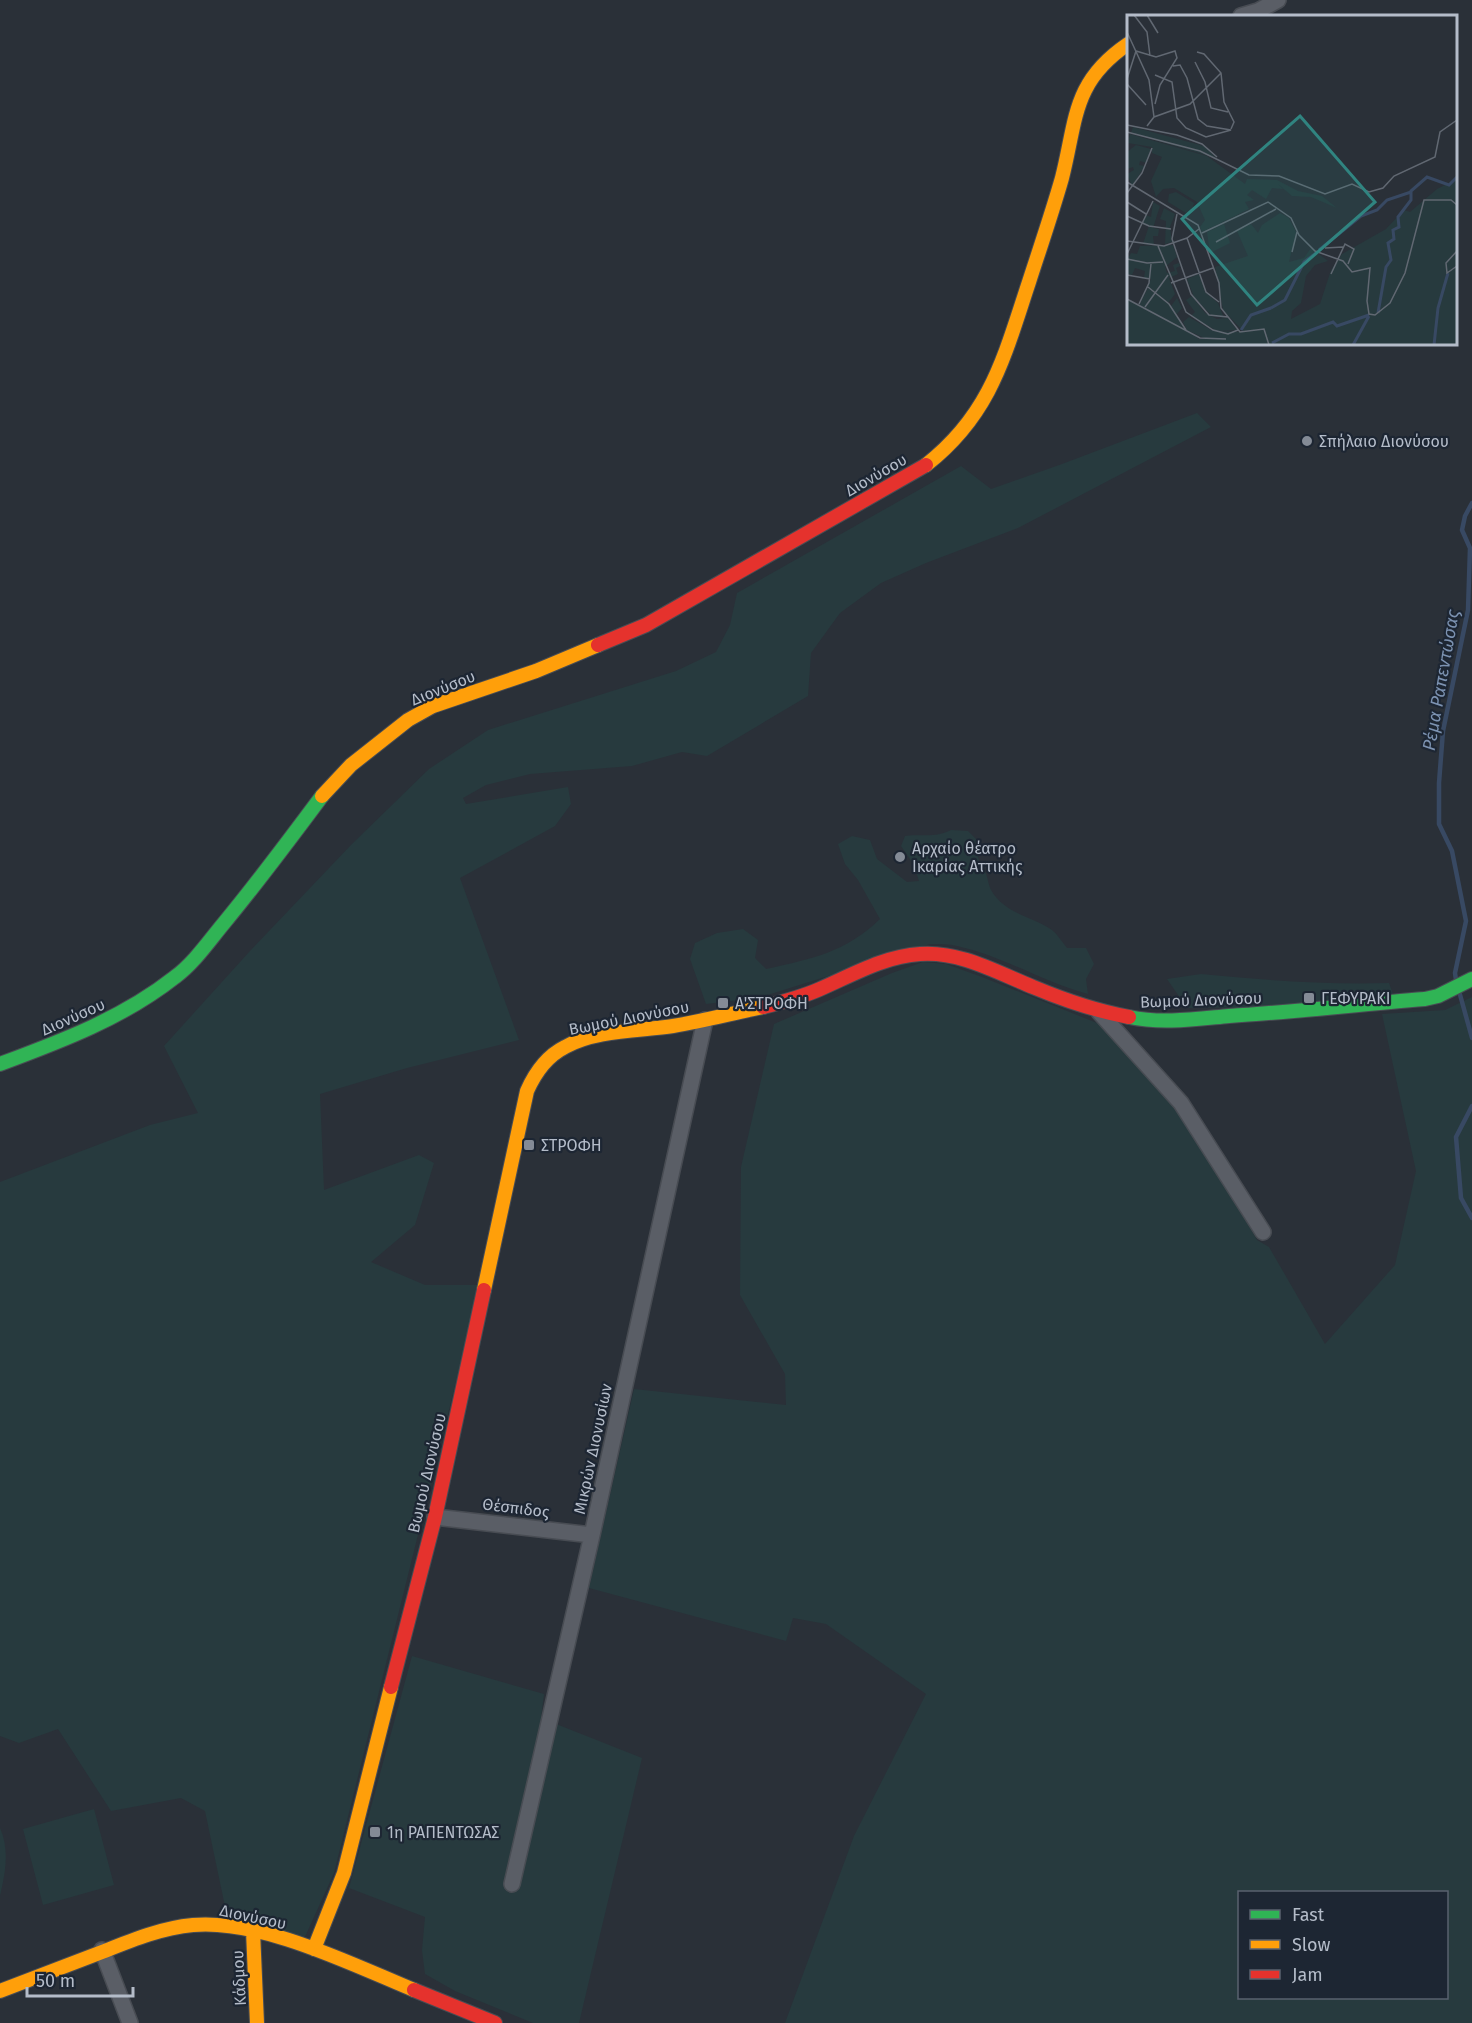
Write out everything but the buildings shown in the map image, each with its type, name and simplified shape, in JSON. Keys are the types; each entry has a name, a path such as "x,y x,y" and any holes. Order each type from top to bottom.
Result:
{"street":[{"path":"1244,15 1258,11 1278,0"},
{"name":"Διονύσου","path":"0,1064 68,1039 108,1021 176,976 195,958 260,879 325,792 351,765 408,720 434,706 536,671 646,625 923,468 943,454 975,418 994,384 1041,250 1084,89 1100,65 1111,54 1127,45"},
{"name":"Βωμού Διονύσου","path":"314,1949 344,1873 435,1517 530,1083 543,1065 561,1049 622,1033 705,1020 800,997 896,957 924,952 960,957 1099,1012 1163,1021 1416,1000 1438,996 1472,979"},
{"path":"1099,1012 1181,1103 1263,1232"},
{"name":"Μικρών Διονυσίων","path":"512,1884 592,1535 705,1020"},
{"name":"Θέσπιδος","path":"435,1517 592,1535"},
{"name":"Διονύσου","path":"0,1990 151,1933 187,1925 220,1925 253,1931 314,1949 495,2023"},
{"name":"Κάδμου","path":"253,1931 257,2023"},
{"path":"102,1950 130,2023"}],"green space":[{"path":"1197,413 1211,427 1018,528 881,583 840,613 811,653 808,696 707,756 682,752 632,766 530,774 486,785 463,798 466,804 568,787 571,804 555,826 460,878 519,1040 407,1068 320,1094 324,1190 419,1155 434,1163 415,1225 371,1262 425,1285 480,1285 334,1873 304,1939 227,1916 205,1811 181,1798 111,1811 58,1729 19,1743 0,1736 0,1182 150,1125 198,1113 164,1046 351,845 429,769 488,730 676,671 716,652 730,625 737,593 961,466 991,489"},
{"path":"951,830 968,831 978,841 978,858 990,888 1003,904 1052,930 1067,948 1086,948 1094,964 1086,979 1088,994 974,950 951,945 930,944 758,998 706,1004 690,959 695,943 717,933 743,929 758,940 755,958 766,969 828,953 854,939 880,919 858,880 845,864 838,844 852,836 870,840 877,859 907,882 919,881 914,865 901,846 905,836 934,835"},
{"path":"923,962 946,964 1102,1025 1187,1120 1257,1240 1269,1247 1325,1344 1395,1265 1416,1171 1382,1014 1445,1010 1472,997 1472,2023 785,2023 854,1836 926,1694 826,1624 793,1618 786,1641 589,1588 634,1389 786,1405 785,1374 740,1295 741,1167 774,1024"},
{"path":"1201,974 1295,982 1389,983 1394,997 1279,1007 1187,1008 1167,979"},
{"path":"412,1656 544,1694 541,1718 642,1758 579,2023 533,2023 455,1991 425,1974 422,1950 425,1917 349,1888"},
{"path":"94,1809 114,1885 43,1905 23,1829"},
{"path":"0,1828 6,1853 0,1896"}],"waterway":[{"name":"Ρέμα Ραπεντώσας","path":"1456,980 1455,973 1466,921 1452,851 1439,824 1439,783 1443,731 1468,610 1470,548 1462,530 1465,516 1472,503"},
{"name":"Ρέμα Ραπεντώσας","path":"1459,991 1472,1038"},
{"name":"Ρέμα Ραπεντώσας","path":"1472,1106 1456,1137 1461,1198 1472,1218"}],"traffic: fast":[{"path":"0,1064 69,1037 113,1016 155,992 182,971 201,952 322,796"},
{"path":"1129,1017 1179,1020 1425,999 1438,996 1472,979"}],"traffic: slow":[{"path":"926,465 948,446 966,425 993,382 1003,359 1054,204 1080,103 1096,73 1127,45"},
{"path":"322,796 351,765 408,720 433,706 536,671 598,645"},
{"path":"484,1290 527,1091 547,1060 565,1047 590,1037 685,1024 763,1007"},
{"path":"314,1949 344,1873 391,1687"},
{"path":"0,1991 147,1935 193,1925 219,1925 276,1936 334,1956 414,1990"},
{"path":"253,1931 257,2023"}],"traffic: jam":[{"path":"598,645 646,625 926,465"},
{"path":"763,1007 820,989 881,962 920,954 935,954 964,959 1068,1001 1129,1017"},
{"path":"391,1687 435,1517 484,1290"},
{"path":"414,1990 495,2023"}],"place":[{"name":"Σπήλαιο Διονύσου","path":"1307,441"},
{"name":"Αρχαίο θέατρο Ικαρίας Αττικής","path":"900,857"},
{"name":"ΓΕΦΥΡΑΚΙ","path":"1309,998"},
{"name":"Α'ΣΤΡΟΦΗ","path":"723,1003"},
{"name":"ΣΤΡΟΦΗ","path":"529,1145"},
{"name":"1η ΡΑΠΕΝΤΩΣΑΣ","path":"375,1832"}]}
